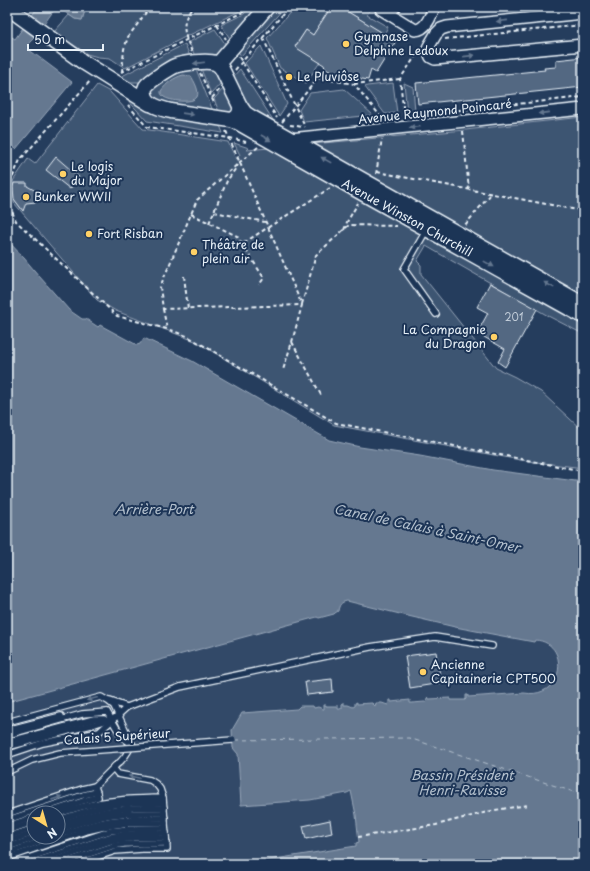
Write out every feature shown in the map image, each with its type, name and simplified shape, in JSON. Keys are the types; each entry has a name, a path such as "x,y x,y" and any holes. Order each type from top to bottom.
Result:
{"street":[{"path":"7,7 83,62 117,74 122,84 133,86 147,85 177,65 207,62 218,64 222,69 240,106 240,114 236,118 226,119"},
{"path":"218,64 267,7"},
{"path":"395,7 381,9 415,30 418,30 424,26 434,7"},
{"path":"583,12 447,27 441,29 428,50 429,55 435,59 583,45"},
{"name":"Avenue Winston Churchill","path":"117,74 151,104 162,109 171,112 226,119 246,127 583,316"},
{"path":"147,85 145,95 151,104"},
{"name":"Avenue Winston Churchill","path":"240,106 245,113 290,140 583,304"},
{"name":"Avenue Raymond Poincaré","path":"290,140 583,109"}],"lane":[{"path":"427,229 404,269 436,314"},
{"path":"7,755 43,743 99,732 127,707 180,687 370,647 435,637 492,646"},
{"path":"7,722 101,697 114,706 132,744"},
{"path":"108,701 127,707"},
{"path":"7,730 82,713 106,712 122,737 132,744"},
{"path":"7,735 82,713"},
{"path":"7,742 94,722 112,720"},
{"path":"7,747 94,722"},
{"name":"Calais 5 Supérieur","path":"7,772 32,760 60,753 233,740"},
{"path":"7,814 95,786 121,762 132,744"},
{"path":"76,864 115,851 142,849 165,823 160,789 156,784 150,780 118,774 114,770 115,766"},
{"path":"95,786 98,795"},
{"path":"7,820 83,795 98,795"},
{"path":"66,806 98,795"},
{"path":"66,812 114,800 165,823"},
{"path":"66,817 102,807 124,803 165,823"},
{"path":"66,822 92,814 133,808 165,823"},
{"path":"66,827 93,819 133,813 165,823"},
{"path":"66,833 108,821 135,818 165,823"},
{"path":"7,826 26,820"},
{"path":"7,851 11,857 86,832 115,825 165,823"},
{"path":"7,862 13,863 110,831 165,823"},
{"path":"27,864 109,837 127,834 165,823"},
{"path":"43,864 111,841 133,838 165,823"},
{"path":"59,864 113,846 124,844 165,823"},
{"path":"7,831 26,825"},
{"path":"7,837 26,831"},
{"path":"7,842 26,836"},
{"path":"7,846 8,847 26,841"},
{"path":"7,851 10,852 30,845"}],"path":[{"path":"117,74 125,43 132,29 150,7"},
{"path":"192,7 183,26 186,40 196,63 226,119 240,162 302,305"},
{"path":"117,74 243,12 248,7"},
{"path":"227,80 289,7"},
{"path":"217,25 242,62 280,124"},
{"path":"404,116 400,79 415,57 431,43 583,25"},
{"path":"263,38 305,127 280,124"},
{"path":"7,190 20,160 93,78"},
{"path":"280,124 318,78 354,84 400,79"},
{"path":"354,84 382,118"},
{"path":"462,122 469,190"},
{"path":"167,329 160,287 197,200 258,146"},
{"path":"209,223 227,181 240,162"},
{"path":"377,172 583,211"},
{"path":"242,244 331,187"},
{"path":"465,225 491,194"},
{"path":"7,199 16,221 117,316 167,329 187,336 336,423 583,471"},
{"path":"214,212 266,222"},
{"path":"191,214 237,236 264,278 259,285"},
{"path":"283,370 316,255 349,225 401,226"},
{"path":"184,276 188,309"},
{"path":"163,309 302,305"},
{"path":"292,342 322,395"},
{"path":"358,837 436,825 495,810 528,805"}],"shaded area":[{"path":"86,7 244,7 242,10 125,68 110,58 87,54 54,32 69,15 75,19 82,20"},
{"path":"250,7 259,7 231,40 221,25 244,14"},
{"path":"274,7 285,7 241,56 237,50"},
{"path":"295,7 331,7 313,35 306,30 295,46 320,62 306,83 280,68 267,38"},
{"path":"340,7 371,7 367,15 388,27 384,34"},
{"path":"215,29 226,45 216,55 196,59 189,42"},
{"path":"185,44 191,59 140,82 131,82 120,77"},
{"path":"261,46 287,104 279,116 245,63"},
{"path":"209,68 215,70 221,83 211,94 201,69"},
{"path":"196,69 213,111 167,104 153,96 152,90 165,79 180,71"},
{"path":"240,69 275,123 253,115 231,79"},
{"path":"393,83 397,113 385,114 365,87"},
{"path":"404,83 413,87 415,111 407,112"},
{"path":"97,85 110,92 143,129 228,142 236,159 240,155 234,143 249,148 247,150 465,130 583,117 583,334 550,317 426,246 417,261 421,265 421,274 496,368 541,392 583,431 583,468 520,460 334,425 195,341 116,311 97,300 14,203 13,181 28,159 35,164"},
{"path":"224,88 233,106 232,111 228,113 219,112 214,99"},
{"path":"344,89 373,115 304,122 299,110 310,93"},
{"path":"125,94 219,123 223,133 147,121 124,96"},
{"path":"348,601 455,627 534,642 535,640 545,643 554,650 559,664 556,677 547,689 533,694 524,693 468,697 465,700 450,700 449,698 428,699 428,697 426,702 410,703 410,700 391,702 391,700 388,705 385,703 375,706 372,703 356,704 354,707 351,706 341,709 326,705 324,705 324,709 318,707 314,708 313,706 300,706 297,709 289,709 238,754 241,805 310,800 347,793 351,790 356,815 359,843 356,846 244,864 7,864 7,702 335,613 341,603"}],"water":[{"path":"38,7 56,7 27,47 72,82 16,149 7,143 7,34 15,39"},
{"path":"58,7 86,7 82,20 75,19"},
{"path":"183,75 191,76 197,89 197,97 191,101 176,101 164,97 161,93 163,88 173,79"},
{"name":"Arrière-Port","path":"7,240 69,310 82,319 86,319 98,327 100,325 137,345 140,344 144,338 192,361 329,440 360,447 420,456 493,470 583,482 583,864 244,864 356,846 356,843 359,842 356,815 351,791 310,800 241,805 238,754 233,748 232,730 242,713 297,709 300,706 313,706 314,708 318,707 324,709 324,705 338,706 338,709 340,709 342,708 342,703 353,707 357,702 357,704 372,703 375,706 376,703 388,705 389,700 391,700 391,702 410,700 410,703 426,702 428,697 429,699 450,698 450,700 465,700 466,695 468,695 468,697 538,693 548,688 555,680 558,670 558,659 554,650 547,643 535,640 534,642 455,627 347,601 341,604 338,611 334,614 319,618 317,617 7,702"}],"building":[{"name":"Gymnase Delphine Ledoux","path":"331,7 340,7 396,41 376,73 371,70 368,80 351,77 348,79 327,70 324,65 295,47 306,30 313,35"},
{"path":"583,57 583,87 418,104 416,83 545,70 544,68 556,67 556,60"},
{"name":"Le logis du Major","path":"56,157 79,177 70,189 46,170"},
{"name":"Bunker WWII","path":"14,183 27,183 27,186 41,194 36,202 26,203 23,211 14,199"},
{"path":"490,283 537,309 505,367 498,362 505,349 477,333 488,313 477,307"},
{"name":"Ancienne Capitainerie CPT500","path":"436,652 441,683 410,688 405,656"},
{"path":"332,679 333,692 307,695 305,682"},
{"path":"330,820 332,833 306,839 303,826"}],"ferry route":[{"path":"235,740 409,738 583,795"}],"place":[{"name":"Gymnase Delphine Ledoux","path":"346,44"},
{"name":"Le Pluviôse","path":"289,77"},
{"name":"Le logis du Major","path":"63,174"},
{"name":"Bunker WWII","path":"26,197"},
{"name":"Fort Risban","path":"89,234"},
{"name":"Théâtre de plein air","path":"194,252"},
{"name":"La Compagnie du Dragon","path":"494,337"},
{"name":"Ancienne Capitainerie CPT500","path":"423,672"}],"water label":[{"name":"Canal de Calais à Saint-Omer","path":"427,528"},
{"name":"Bassin Président Henri-Ravisse","path":"462,782"}]}
